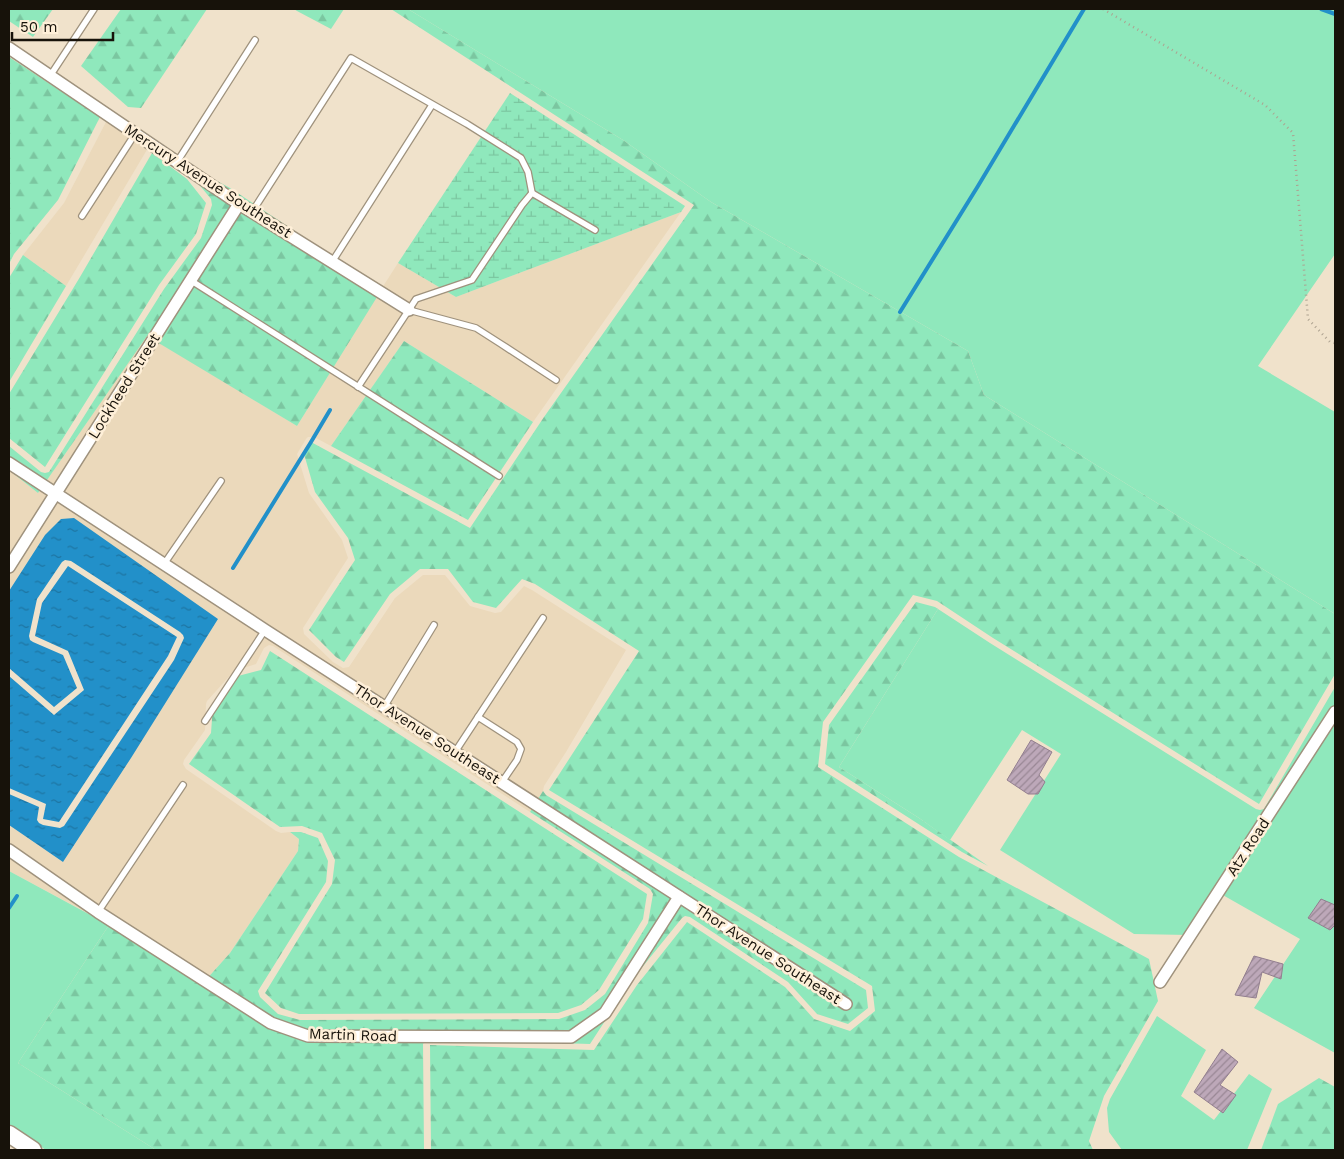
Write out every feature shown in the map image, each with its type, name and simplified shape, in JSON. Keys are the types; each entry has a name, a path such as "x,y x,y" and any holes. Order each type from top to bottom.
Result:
{"main road":[{"path":"9,1134 33,1150"}],"street":[{"name":"Mercury Avenue Southeast","path":"9,48 239,204 409,310"},
{"name":"Lockheed Street","path":"9,567 239,204"},
{"name":"Thor Avenue Southeast","path":"9,463 846,1004"},
{"name":"Atz Road","path":"1160,982 1335,712"},
{"name":"Martin Road","path":"9,850 98,912 271,1023 308,1036 571,1037 606,1013 679,897"}],"lane":[{"path":"50,76 94,9"},
{"path":"177,162 254,40"},
{"path":"252,212 351,58 467,124 521,158 528,172 532,192 595,230"},
{"path":"332,262 432,105"},
{"path":"82,216 135,134"},
{"path":"358,387 416,299 472,280 532,192"},
{"path":"190,280 499,476"},
{"path":"409,310 476,328 556,380"},
{"path":"164,564 221,481"},
{"path":"455,752 543,618"},
{"path":"384,706 434,625"},
{"path":"205,721 265,630"},
{"path":"478,717 517,742 521,749 517,760 502,782"},
{"path":"98,912 183,785"}],"path":[{"path":"1103,9 1265,105 1293,134 1308,319 1330,342 1335,343"}],"shaded area":[{"path":"107,120 148,148 66,286 23,255 64,203"},
{"path":"681,212 533,422 404,341 331,446 314,437 308,437 297,454 309,493 342,540 348,558 303,628 304,634 333,662 343,668 349,667 395,598 423,575 445,575 470,606 495,613 501,612 524,586 626,650 530,812 269,645 264,648 256,664 234,671 207,701 205,730 183,764 186,769 276,831 281,833 290,832 299,839 298,851 230,953 204,982 110,925 9,871 9,825 63,862 218,619 45,535 9,591 9,470 38,493 147,335 297,426 398,263 456,297"}],"green space":[{"path":"9,9 53,9 33,37 9,21"},
{"path":"121,9 207,9 141,108 128,107 81,66"},
{"path":"294,9 344,9 331,29"},
{"path":"391,9 408,9 623,140 711,202 968,351 984,395 1335,614 1335,674 1259,804 937,601 913,595 823,722 818,767 959,857 1149,959 1158,1001 1104,1096 1089,1141 1093,1150 431,1150 430,1045 594,1050 637,985 687,922 785,987 814,1019 850,1031 875,1011 872,986 549,790 639,651 535,584 522,579 496,608 473,602 448,569 420,569 390,594 344,662 336,657 309,630 355,560 348,538 315,492 304,454 311,442 470,528 544,417 694,205"},
{"path":"408,9 1335,9 1335,254 1258,366 1335,412 1335,614 984,395 968,351 711,202 623,140"},
{"path":"9,57 100,117 58,200 14,254 9,264"},
{"path":"510,93 685,206 681,212 456,297 398,263"},
{"path":"160,150 230,188 382,289 297,426 147,336 38,493 9,470 9,446 41,472 49,472 164,289 201,238 212,205 211,199 192,176"},
{"path":"152,153 187,179 206,203 196,234 159,285 45,467 9,438 9,394"},
{"path":"23,255 66,286 9,382 9,278"},
{"path":"404,341 533,422 468,520 331,446"},
{"path":"916,602 938,609 839,767 919,818 988,866 962,852 825,764 829,725"},
{"path":"938,609 1260,810 1264,809 1335,687 1335,1053 1254,1008 1300,939 1221,894 1189,935 1134,934 1000,850 1061,754 1022,730 950,840 839,767"},
{"path":"270,651 647,894 643,919 599,990 581,1005 558,1013 299,1014 281,1008 265,993 332,884 335,860 322,833 302,826 280,827 189,764 211,733 213,705 238,676 261,670"},
{"path":"543,791 546,795 866,990 868,1008 848,1024 817,1014 788,982 690,917 685,916 631,981 590,1044 430,1039 425,1041 423,1044 424,1150 156,1150 18,1063 109,925 204,982 230,953 298,851 299,839 290,832 301,832 318,838 328,861 326,882 258,991 260,997 278,1014 300,1020 559,1019 585,1010 605,994 648,923 653,894 650,889 530,812"},
{"path":"9,871 109,925 18,1063 156,1150 46,1150 9,1126"},
{"path":"1157,1016 1206,1050 1181,1096 1214,1120 1249,1074 1272,1089 1247,1150 1122,1150 1109,1132 1107,1108 1110,1099"},
{"path":"1319,1078 1335,1087 1335,1150 1261,1150 1278,1104"}],"water":[{"path":"74,518 218,619 63,862 9,825 9,794 39,807 37,820 39,823 60,828 64,826 174,660 184,638 180,632 71,561 65,560 37,599 29,636 33,642 63,655 77,688 54,707 9,668 9,591 45,535 61,519"},
{"path":"68,566 177,637 168,656 59,822 43,819 46,804 9,788 9,676 54,715 84,690 68,651 35,636 42,603"}],"building":[{"path":"1031,740 1052,752 1039,775 1045,782 1038,794 1028,794 1007,780"},
{"path":"1321,899 1335,905 1335,925 1330,930 1308,918"},
{"path":"1254,956 1283,964 1281,979 1262,972 1256,998 1235,995"},
{"path":"1222,1049 1238,1062 1220,1085 1236,1095 1223,1113 1194,1092"}],"waterway":[{"path":"900,312 1084,9"},
{"path":"1321,9 1335,14"},
{"path":"233,568 330,410"},
{"path":"9,908 17,896"}]}
